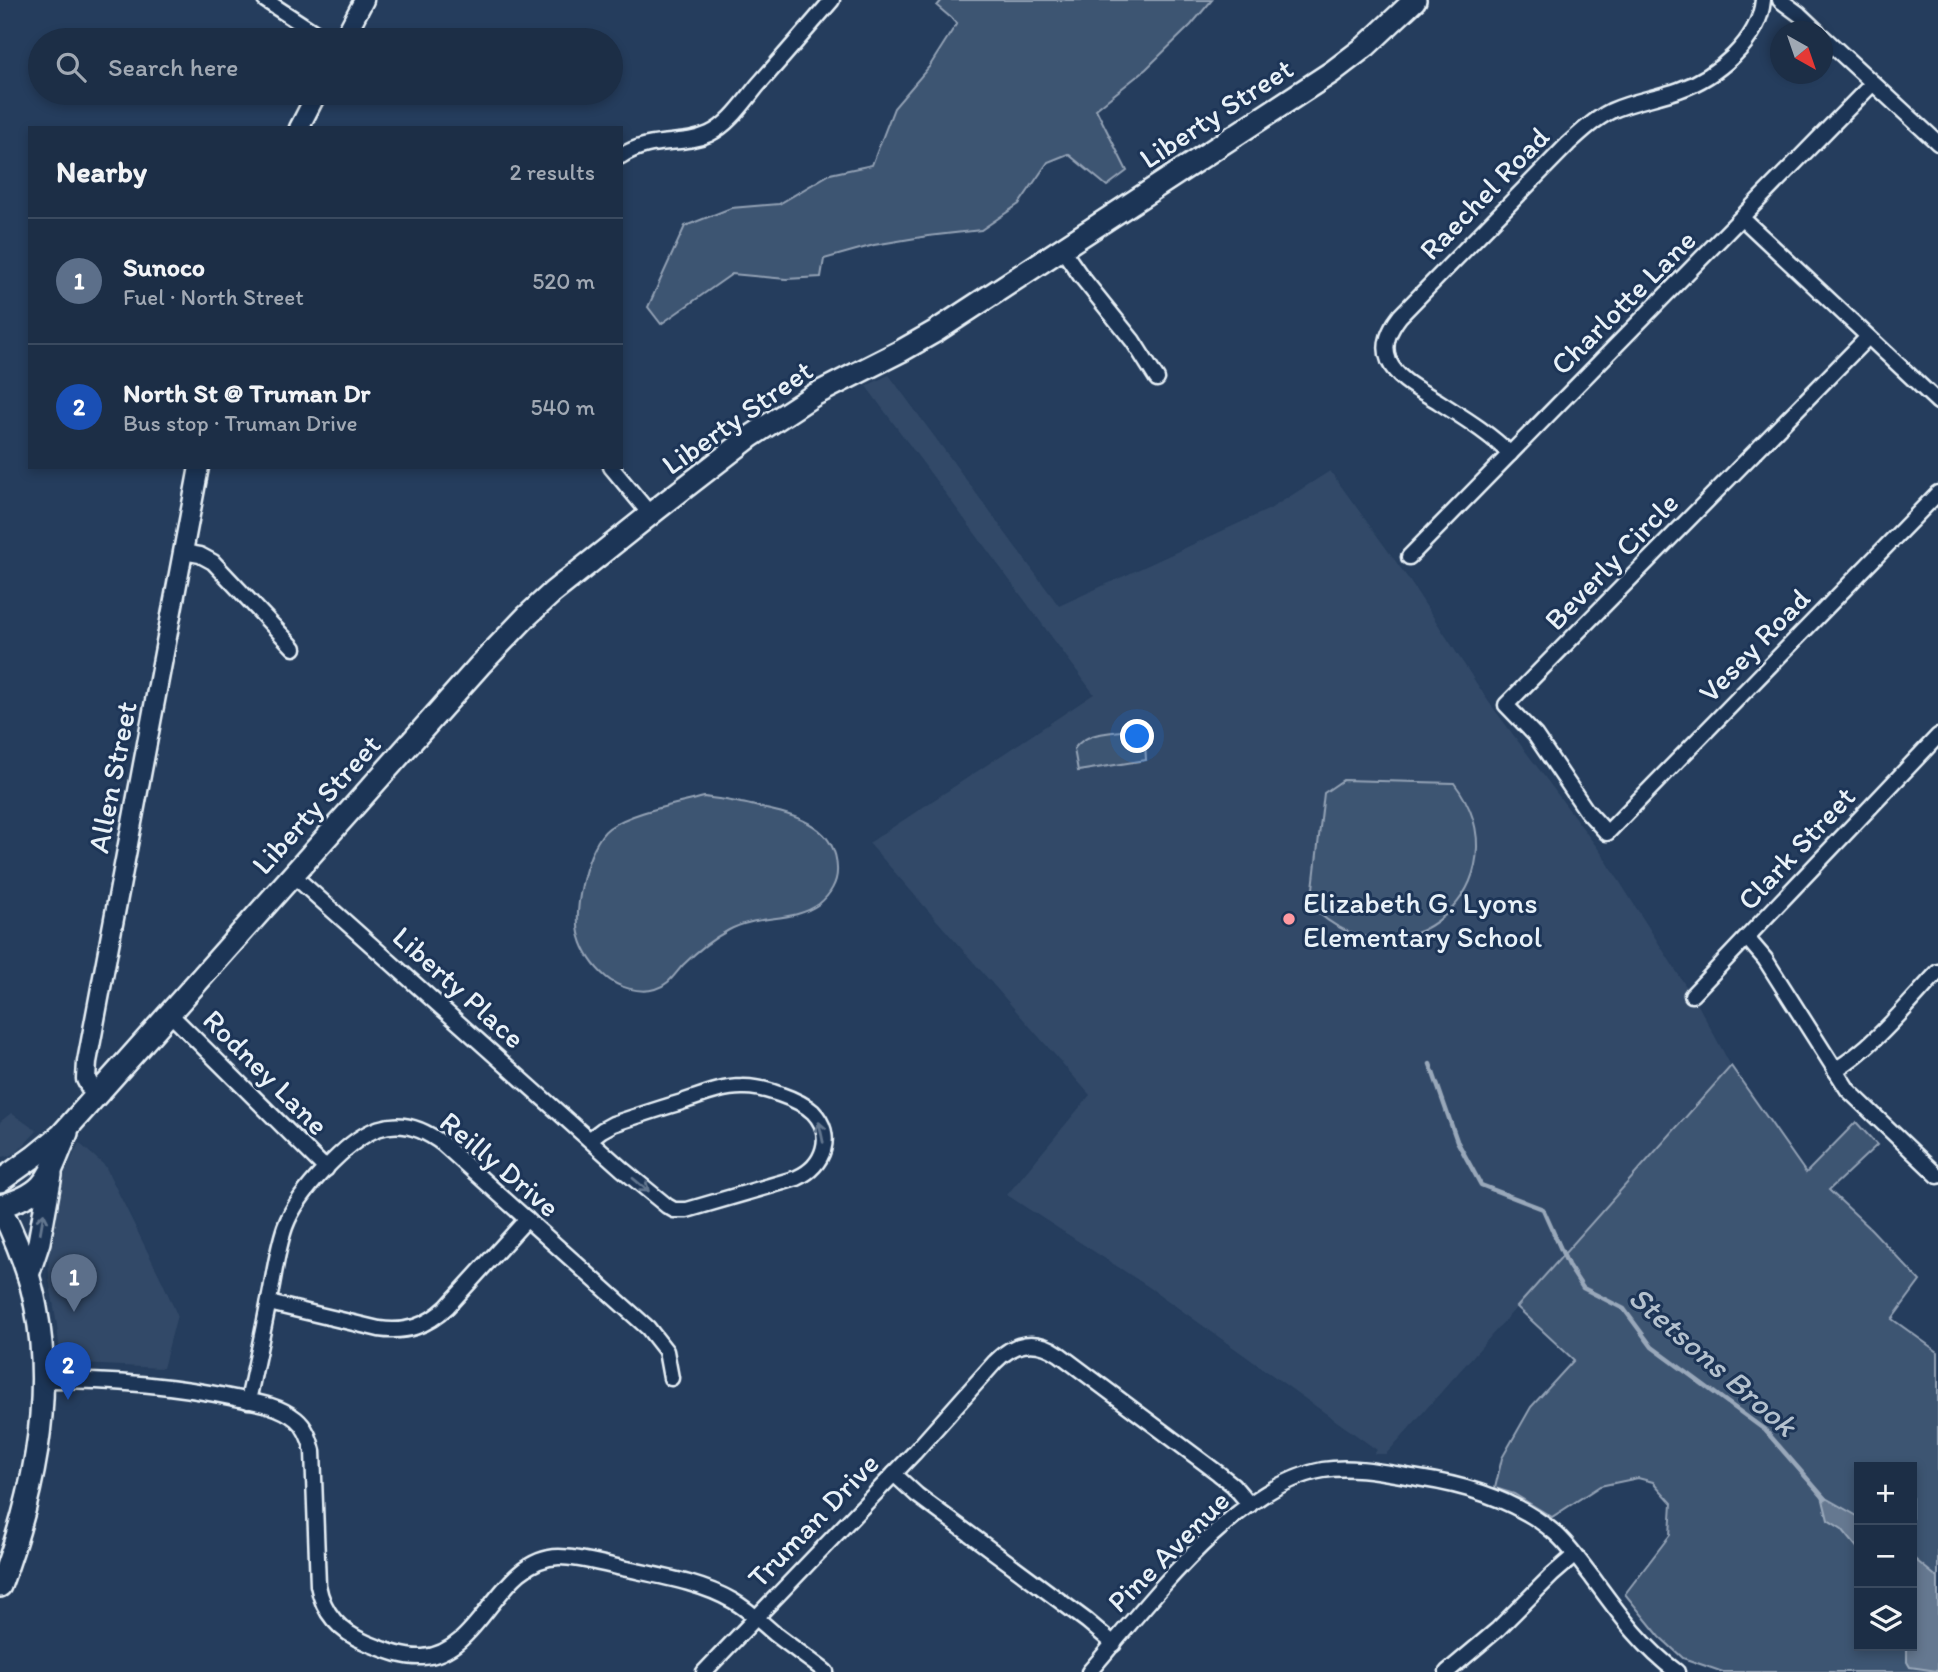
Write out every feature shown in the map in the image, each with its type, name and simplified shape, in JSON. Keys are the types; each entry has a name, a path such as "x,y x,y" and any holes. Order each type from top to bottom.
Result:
{"main road":[{"name":"Liberty Street","path":"0,1181 49,1145 74,1121 508,635 553,592 650,514 781,416 822,391 936,331 1332,72 1366,47 1415,0"},
{"name":"Liberty Street","path":"0,1207 34,1192 52,1170 74,1121"},
{"path":"28,1275 39,1242 52,1170"},
{"path":"0,1207 28,1275 36,1307 43,1380 29,1493 0,1586"}],"street":[{"path":"265,0 308,28"},
{"path":"349,28 364,0"},
{"path":"623,155 647,145 697,138 715,130 735,112 832,0"},
{"name":"Raechel Road","path":"1510,454 1487,434 1400,376 1387,354 1386,345 1390,330 1400,316 1568,144 1590,125 1621,107 1691,85 1737,52 1757,27 1763,0"},
{"path":"1780,0 1806,21"},
{"path":"1833,46 1938,143"},
{"name":"Charlotte Lane","path":"1409,557 1873,83"},
{"path":"300,126 311,105"},
{"path":"1742,218 1938,402"},
{"path":"1062,249 1129,336 1157,379"},
{"name":"Beverly Circle","path":"1607,833 1586,810 1535,735 1506,705 1868,337"},
{"name":"Allen Street","path":"95,1096 86,1079 87,1062 199,469"},
{"path":"613,469 650,514"},
{"name":"Vesey Road","path":"1607,833 1938,493"},
{"path":"183,552 200,555 213,562 294,648"},
{"name":"Clark Street","path":"1692,995 1938,736"},
{"name":"Liberty Place","path":"293,875 590,1139 661,1202 674,1210 681,1211 717,1202 805,1175 820,1160 824,1137 818,1118 805,1106 766,1091 740,1087 712,1092 613,1124 590,1139"},
{"path":"1746,938 1765,959 1855,1098 1938,1176"},
{"path":"1835,1070 1870,1044 1938,972"},
{"name":"Rodney Lane","path":"169,1013 326,1168"},
{"name":"Reilly Drive","path":"248,1401 289,1217 302,1196 354,1141 373,1130 394,1126 426,1132 443,1144 655,1335 666,1351 671,1378"},
{"path":"268,1303 379,1329 396,1331 415,1328 433,1320 447,1307 527,1219"},
{"name":"Truman Drive","path":"43,1380 107,1380 158,1384 248,1401 284,1411 299,1420 313,1451 320,1594 325,1609 335,1622 364,1642 409,1656 426,1657 442,1652 462,1637 526,1568 541,1560 558,1557 578,1558 706,1588 734,1601 756,1618 894,1474 1000,1356 1021,1344 1045,1346 1059,1354 1219,1473 1250,1505"},
{"name":"Pine Avenue","path":"1089,1672 1189,1558 1250,1505 1279,1486 1309,1474 1334,1469 1378,1471 1441,1482 1501,1501 1547,1527 1576,1555 1634,1631 1655,1654 1677,1672"},
{"path":"894,1474 1114,1644"},
{"path":"1447,1672 1499,1629 1576,1555"},
{"path":"704,1672 756,1618 826,1672"}],"shaded area":[{"path":"942,0 1212,0 1191,25 1146,69 1096,109 1127,171 1107,186 1068,154 1048,162 1019,204 981,230 874,245 824,259 821,277 786,279 732,274 661,324 648,307 685,226 731,208 779,204 830,174 872,165 894,108 929,67 957,23 937,6"},
{"name":"Elizabeth G. Lyons Elementary School","path":"889,375 1059,606 1270,509 1330,471 1407,577 1488,701 1602,854 1699,1007 1731,1066 1386,1454 1374,1454 1377,1450 1149,1287 1007,1195 1090,1095 869,843 1094,694 866,386"},
{"path":"1121,731 1139,737 1145,743 1146,760 1078,771 1074,749 1078,744 1095,735"},
{"path":"1343,780 1454,783 1473,820 1476,857 1466,889 1445,915 1416,933 1382,939 1346,931 1311,906 1324,793"},
{"path":"704,797 778,812 814,826 830,843 835,854 837,873 832,888 819,904 809,910 740,925 723,934 699,951 660,987 643,991 616,984 590,959 578,926 583,879 594,848 601,836 619,822 642,813"},
{"path":"1731,1066 1806,1173 1856,1122 1877,1145 1829,1190 1871,1229 1920,1281 1892,1319 1938,1352 1938,1672 1723,1672 1683,1658 1660,1637 1625,1594 1670,1535 1672,1503 1653,1482 1638,1478 1600,1486 1552,1517 1514,1494 1495,1488 1502,1458 1531,1407 1574,1360 1517,1307"},
{"path":"11,1113 37,1131 17,1152 0,1157 0,1122"},
{"path":"79,1143 105,1166 177,1315 163,1368 61,1363 49,1278 48,1241 60,1183"},
{"path":"1822,1496 1854,1514 1854,1544 1842,1529 1828,1520"},
{"path":"1917,1561 1938,1578 1938,1670 1910,1667 1907,1651 1917,1651"}],"waterway":[{"name":"Stetsons Brook","path":"1430,1064 1457,1141 1481,1185 1543,1209 1568,1265 1583,1288 1624,1309 1652,1347 1765,1430 1825,1499"}],"place":[{"name":"Elizabeth G. Lyons Elementary School","path":"1289,919"},
{"name":"Sunoco","path":"74,1312"},
{"name":"North St @ Truman Dr","path":"68,1400"}]}
